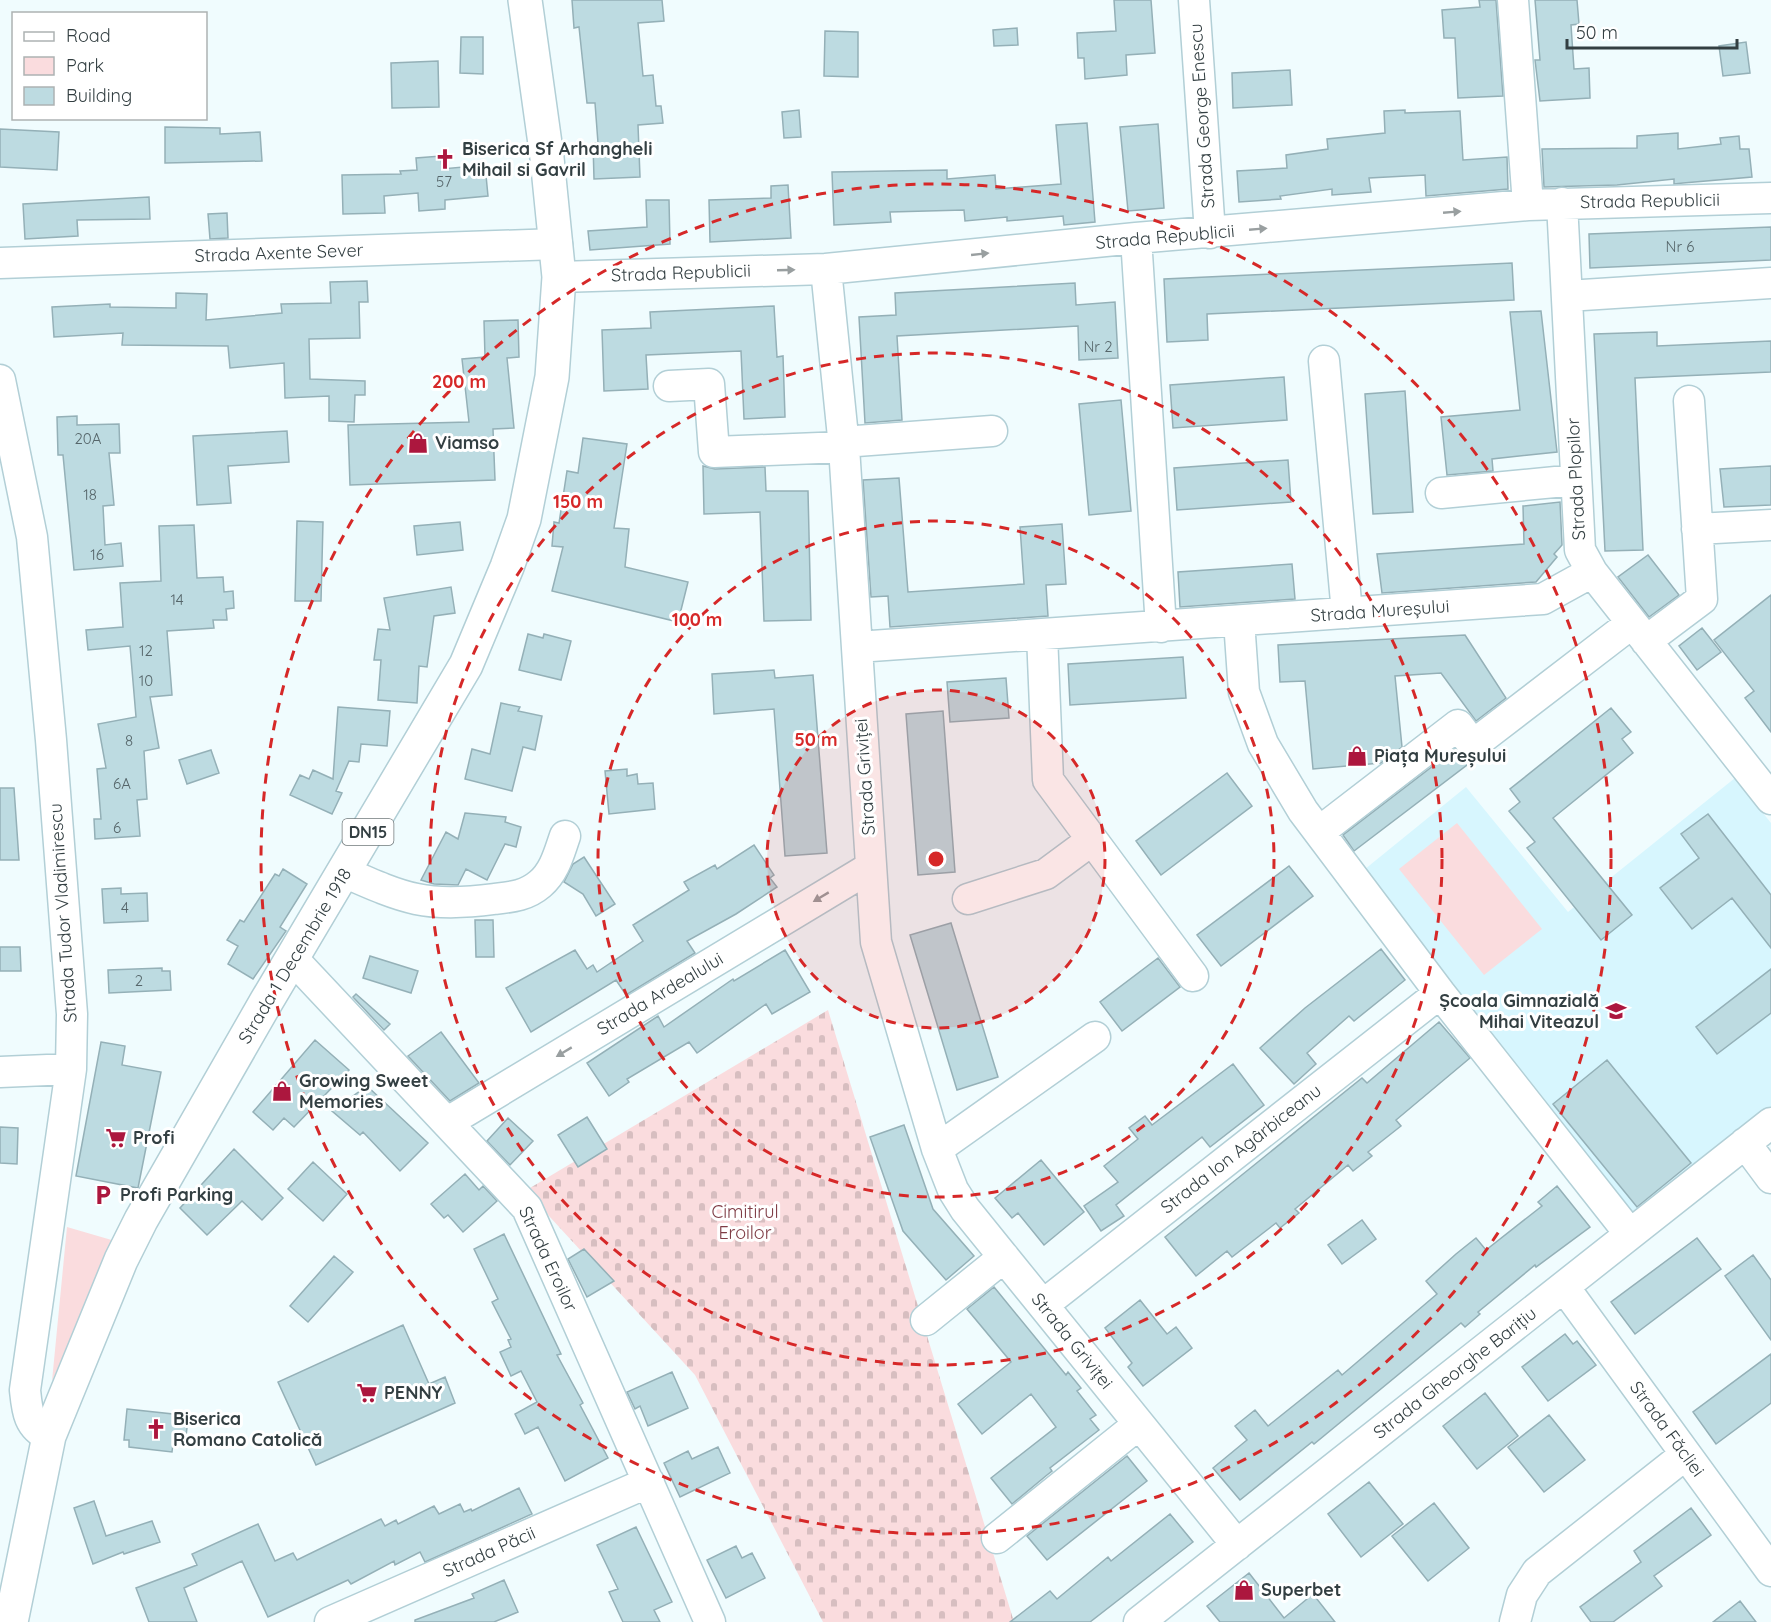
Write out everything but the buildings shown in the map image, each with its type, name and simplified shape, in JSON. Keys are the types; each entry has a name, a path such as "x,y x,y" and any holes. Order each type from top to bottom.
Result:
{"main road":[{"name":"Strada 1 Decembrie 1918","path":"10,1622 49,1436 121,1260 141,1220 466,665 507,567 524,519 544,426 556,335 559,277 557,244 525,0"}],"street":[{"name":"Strada George Enescu","path":"1194,0 1210,233"},
{"path":"1513,0 1528,205"},
{"name":"Strada Republicii","path":"559,277 826,269 1136,238 1528,205 1771,198"},
{"name":"Strada Plopilor","path":"1562,203 1580,550 1592,572 1771,799"},
{"path":"1136,238 1161,627"},
{"name":"Strada Axente Sever","path":"0,263 557,244"},
{"name":"Strada Griviței","path":"826,269 843,444 876,942 937,1149 953,1190 965,1209 1237,1545"},
{"path":"1567,296 1771,283"},
{"path":"1323,361 1347,613"},
{"name":"Strada Tudor Vladimirescu","path":"0,380 32,537 51,740 72,1014 71,1069 25,1390 30,1421 41,1433 49,1436"},
{"path":"669,386 709,384 714,452 992,431"},
{"path":"1318,831 1458,725 1473,745 1639,632 1702,599 1689,401"},
{"path":"1441,493 1576,480"},
{"path":"1698,529 1771,525"},
{"name":"Strada Mureșului","path":"856,647 1544,599 1592,572"},
{"path":"1239,621 1244,692 1263,744 1318,831 1440,993 1630,1234"},
{"path":"1041,634 1048,780 1193,976"},
{"path":"344,872 401,897 421,902 461,903 522,896 540,884 553,869 565,836"},
{"path":"968,899 1046,874 1092,840"},
{"name":"Strada Ardealului","path":"448,1122 872,867"},
{"name":"Strada Eroilor","path":"293,959 527,1208 710,1622"},
{"name":"Strada Ion Agârbiceanu","path":"1043,1305 1440,993"},
{"path":"937,1149 1095,1037"},
{"path":"0,1072 71,1069"},
{"name":"Strada Gheorghe Barițiu","path":"1139,1622 1771,1123"},
{"path":"1745,1143 1771,1178"},
{"path":"926,1320 1004,1257"},
{"name":"Strada Făcliei","path":"1564,1287 1684,1455 1771,1571"},
{"path":"997,1538 1139,1424"},
{"path":"1515,1622 1522,1595 1537,1572 1684,1455"},
{"name":"Strada Păcii","path":"330,1622 649,1482"}],"shaded area":[{"name":"Școala Gimnazială Mihai Viteazul","path":"1735,778 1771,823 1771,1109 1631,1222 1354,878 1466,787 1568,912"}],"green space":[{"path":"1457,823 1542,929 1484,975 1399,869"},
{"name":"Cimitirul Eroilor","path":"828,1010 1014,1622 823,1622 695,1375 549,1216 530,1188"},
{"path":"67,1227 115,1241 52,1381"}],"place":[{"name":"Biserica Sf Arhangheli Mihail si Gavril","path":"445,159"},
{"name":"Viamso","path":"418,443"},
{"name":"Piața Mureșului","path":"1357,756"},
{"name":"Școala Gimnazială Mihai Viteazul","path":"1616,1011"},
{"name":"Growing Sweet Memories","path":"282,1091"},
{"name":"Profi","path":"116,1138"},
{"name":"Profi Parking","path":"103,1195"},
{"name":"PENNY","path":"367,1393"},
{"name":"Biserica Romano Catolică","path":"156,1429"},
{"name":"Superbet","path":"1244,1590"}]}
